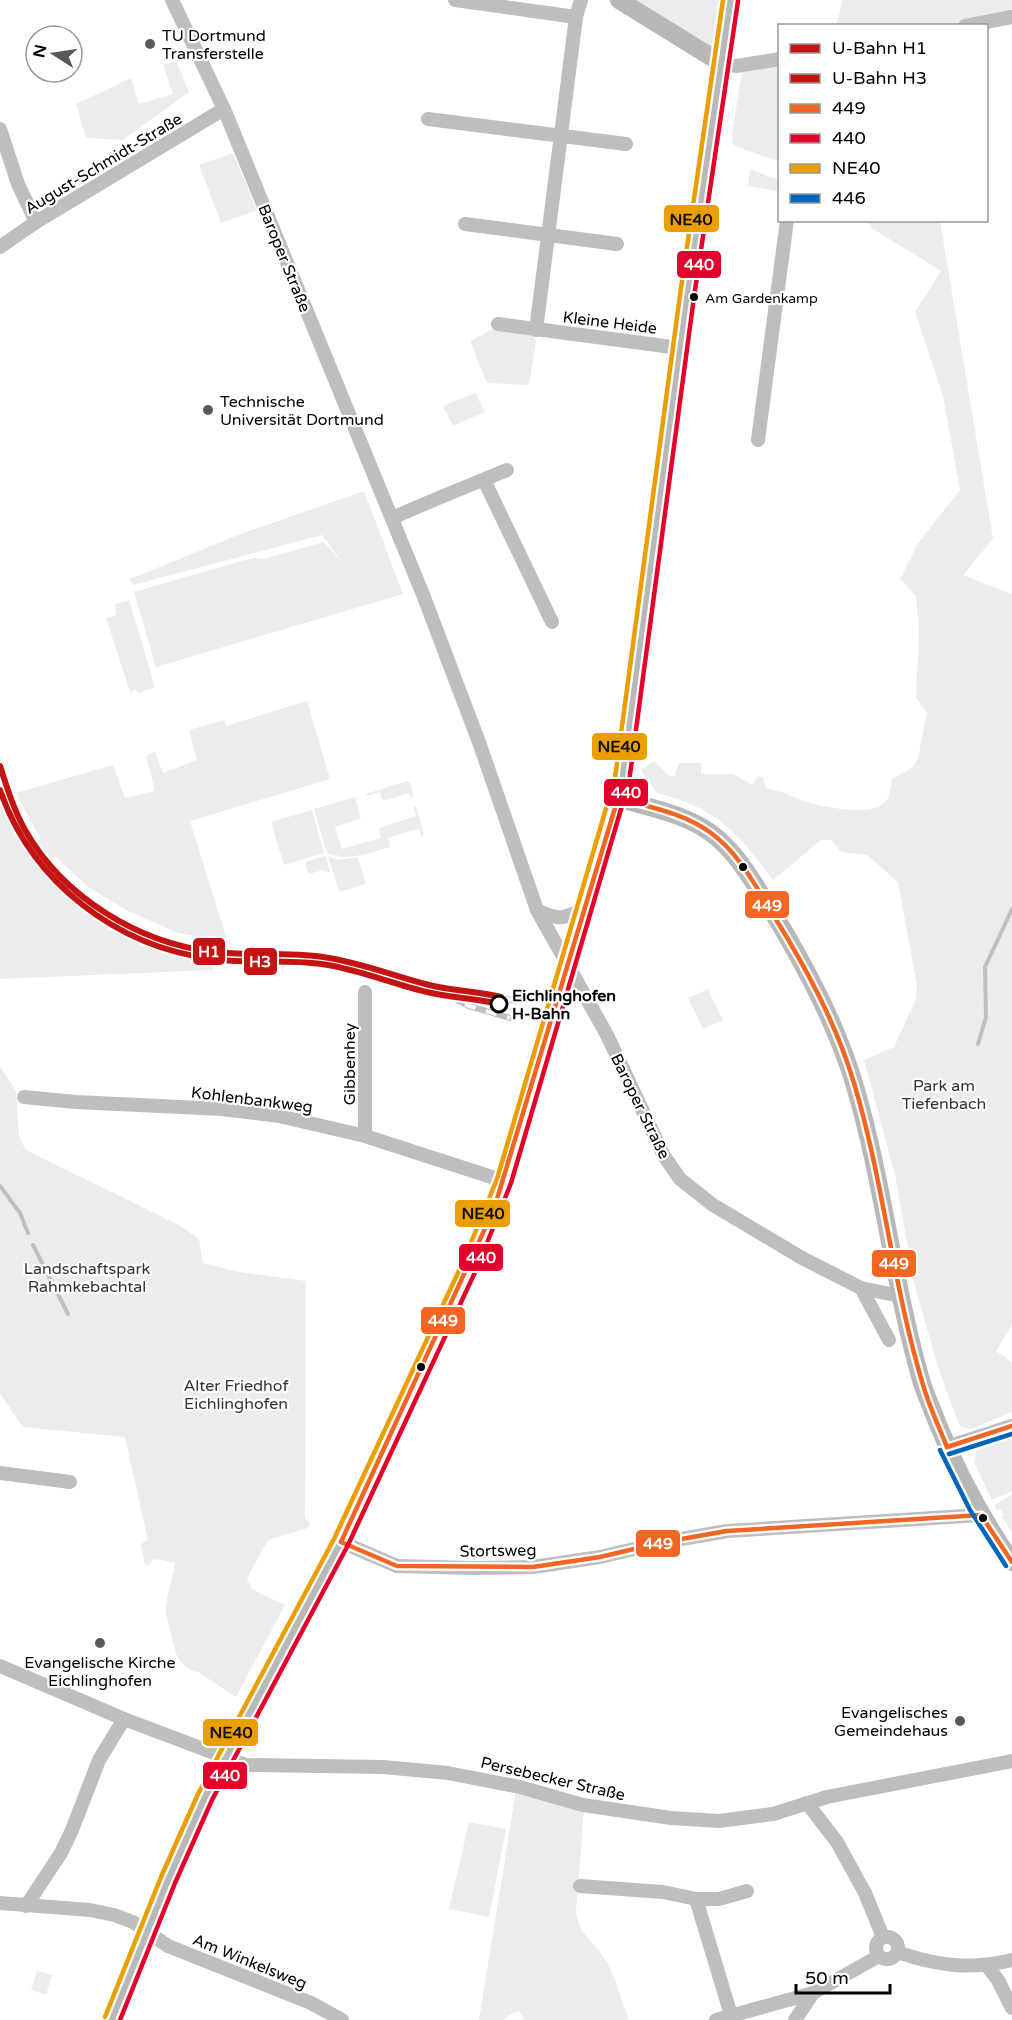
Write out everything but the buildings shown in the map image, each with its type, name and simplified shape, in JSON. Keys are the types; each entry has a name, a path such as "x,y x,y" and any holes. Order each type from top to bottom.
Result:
{"main road":[{"path":"619,0 722,63"},
{"path":"112,2020 189,1831 224,1758 341,1542 470,1265 495,1209 504,1181 618,798 628,742 680,348 731,0"},
{"path":"618,798 691,821 712,833 740,862 790,941 839,1042 854,1081 874,1158 900,1296 921,1382 962,1480 981,1515 1012,1562"}],"street":[{"name":"Baroper Straße","path":"172,0 224,109 392,518 480,745 537,910 607,1035 664,1156 680,1179 713,1205 802,1258 861,1288 900,1296"},
{"path":"455,0 576,17"},
{"name":"Kleine Heide","path":"536,330 576,17 581,0"},
{"path":"975,24 1012,17"},
{"path":"722,63 736,66 778,60"},
{"name":"August-Schmidt-Straße","path":"0,246 224,109"},
{"path":"428,119 626,144"},
{"path":"0,129 18,184 36,222"},
{"path":"758,440 787,222"},
{"path":"465,224 617,244"},
{"name":"Kleine Heide","path":"498,324 680,348"},
{"path":"392,518 435,498 507,470"},
{"path":"484,480 552,622"},
{"path":"537,910 549,916 563,918 585,908"},
{"name":"Gibbenhey","path":"365,992 366,1136"},
{"name":"Kohlenbankweg","path":"24,1098 222,1109 279,1116 366,1136 504,1181"},
{"path":"861,1288 889,1340"},
{"path":"947,1447 1012,1426"},
{"path":"0,1473 70,1482"},
{"name":"Stortsweg","path":"341,1542 397,1566 533,1567 600,1557 664,1542 728,1531 981,1515"},
{"name":"Persebecker Straße","path":"0,1666 124,1719 246,1765 383,1767 448,1773 520,1786 583,1805 681,1819 738,1820 773,1814 827,1797 1012,1761"},
{"path":"26,1906 66,1844 96,1765 124,1719"},
{"path":"807,1803 837,1842 865,1893 883,1937"},
{"path":"580,1886 663,1892 696,1899 719,1899 747,1891"},
{"path":"696,1899 731,2015"},
{"name":"Am Winkelsweg","path":"0,1903 102,1912 133,1922 168,1946 311,2003 342,2020"},
{"path":"883,1937 890,1937 898,1945 897,1952 889,1959 879,1956 876,1945 883,1937"},
{"path":"897,1952 952,1966 987,1966 1012,1960"},
{"path":"716,2020 813,1993 879,1956"},
{"path":"987,1966 998,1980 1012,2008"},
{"path":"795,2020 813,1993"}],"green space":[{"path":"619,0 731,0 721,63"},
{"path":"843,0 1012,0 1012,17 971,24 837,24"},
{"path":"176,61 189,92 123,140 86,138 76,104 131,78 139,104 173,94 163,65"},
{"path":"778,65 778,162 733,145 732,134 742,72"},
{"path":"233,153 257,210 221,223 199,165"},
{"path":"750,169 778,180 778,191 748,186"},
{"name":"Park am Tiefenbach","path":"868,222 940,222 993,539 963,575 1012,594 1012,1325 996,1351 1012,1362 1012,1412 971,1429 959,1425 938,1367 915,1287 895,1175 864,1060 894,1047 916,999 917,986 898,882 867,855 841,852 832,840 821,840 773,880 737,836 724,824 696,806 657,793 641,770 654,761 669,776 677,776 675,774 679,763 701,763 701,774 733,774 753,785 758,776 763,778 766,788 808,802 860,810 883,804 889,796 892,779 914,766 918,758 927,713 916,698 919,632 916,596 900,579 918,543 960,490 943,396 915,312 941,271 870,227"},
{"path":"497,327 531,333 536,341 529,385 487,383 470,341"},
{"path":"475,393 485,412 453,426 443,406"},
{"path":"364,491 403,594 156,667 134,592 245,560 263,559 324,542 343,564 322,535 133,585 130,579 238,535"},
{"path":"129,600 155,687 139,693 136,690 130,692 106,618 116,614 115,604"},
{"path":"307,701 330,779 190,821 228,943 175,932 128,911 88,887 55,856 40,870 78,904 99,917 142,938 214,959 213,970 0,979 0,792 21,843 41,840 16,793 113,765 125,798 155,791 146,756 155,752 163,773 197,760 189,730 224,720 226,726"},
{"path":"407,781 410,783 414,796 410,797 409,793 383,801 380,792 367,796 366,794"},
{"path":"355,797 361,818 335,827 342,849 381,838 379,828 416,816 413,807 416,806 424,835 422,838 419,828 388,838 390,847 358,856 342,857 327,853 314,809"},
{"path":"312,810 324,853 284,865 271,822"},
{"path":"325,856 330,871 325,872 324,870 308,874 305,862"},
{"path":"328,856 337,860 358,857 366,884 339,892"},
{"path":"708,989 723,1020 703,1029 688,998"},
{"path":"540,1015 544,1016 531,1062 526,1061"},
{"path":"0,1066 16,1091 19,1137 26,1150 177,1224 199,1239 203,1263 239,1272 306,1281 305,1518 310,1522 308,1528 268,1540 247,1579 252,1589 285,1605 236,1697 198,1672 184,1666 177,1655 166,1610 175,1563 154,1559 147,1566 144,1561 141,1544 148,1540 125,1437 23,1427 0,1394"},
{"path":"490,1188 491,1195 475,1230 473,1229"},
{"path":"1012,1435 1012,1491 992,1500 974,1463 976,1450"},
{"path":"1012,1495 1012,1532 1002,1517 1004,1516 1000,1509 997,1510 994,1505"},
{"path":"516,1791 584,1811 576,1911 580,1927 607,1962 629,2020 524,2020 519,2011 504,2020 479,2020"},
{"path":"469,1822 506,1829 489,1917 449,1909"},
{"path":"37,1971 52,1975 46,1995 31,1990"}],"waterway":[{"path":"978,1044 986,1017 985,967 1012,909"},
{"path":"0,1186 20,1213 28,1233"},
{"path":"33,1245 68,1314"}],"railway":[{"path":"426,984 469,1006 510,1018"},
{"path":"501,997 515,1001"}],"metro line":[{"name":"H1","path":"0,766 17,815 41,854 81,896 105,913 131,927 158,939 186,947 214,952 336,959 429,985 501,997"},
{"name":"H3","path":"0,790 14,823 33,854 56,881 111,925 143,940 177,952 213,959 335,966 427,992 499,1004"}],"transit line":[{"name":"NE40","path":"105,2017 161,1877 198,1794 334,1539 463,1262 497,1179 615,778 680,295 723,0"},
{"name":"440","path":"120,2020 175,1883 212,1800 348,1545 477,1268 511,1183 629,782 694,297 738,1"},
{"name":"449","path":"618,798 689,820 721,841 754,882 819,996 854,1083 873,1159 913,1350 926,1395 947,1447"},
{"name":"449","path":"341,1542 494,1209 618,798"},
{"name":"449","path":"947,1447 1012,1426"},
{"name":"446","path":"949,1454 1012,1434"},
{"name":"446","path":"940,1450 970,1510 1006,1566"},
{"name":"449","path":"981,1515 1012,1562"},
{"name":"449","path":"341,1542 397,1566 533,1567 600,1557 664,1542 727,1531 981,1515"}],"place":[{"name":"TU Dortmund Transferstelle","path":"150,44"},
{"name":"Am Gardenkamp","path":"694,297"},
{"name":"Technische Universität Dortmund","path":"208,410"},
{"name":"Eichlinghofen H-Bahn","path":"499,1004"},
{"name":"Evangelische Kirche Eichlinghofen","path":"100,1643"},
{"name":"Evangelisches Gemeindehaus","path":"960,1721"}],"park label":[{"name":"Landschaftspark Rahmkebachtal","path":"87,1277"},
{"name":"Alter Friedhof Eichlinghofen","path":"236,1394"}]}
